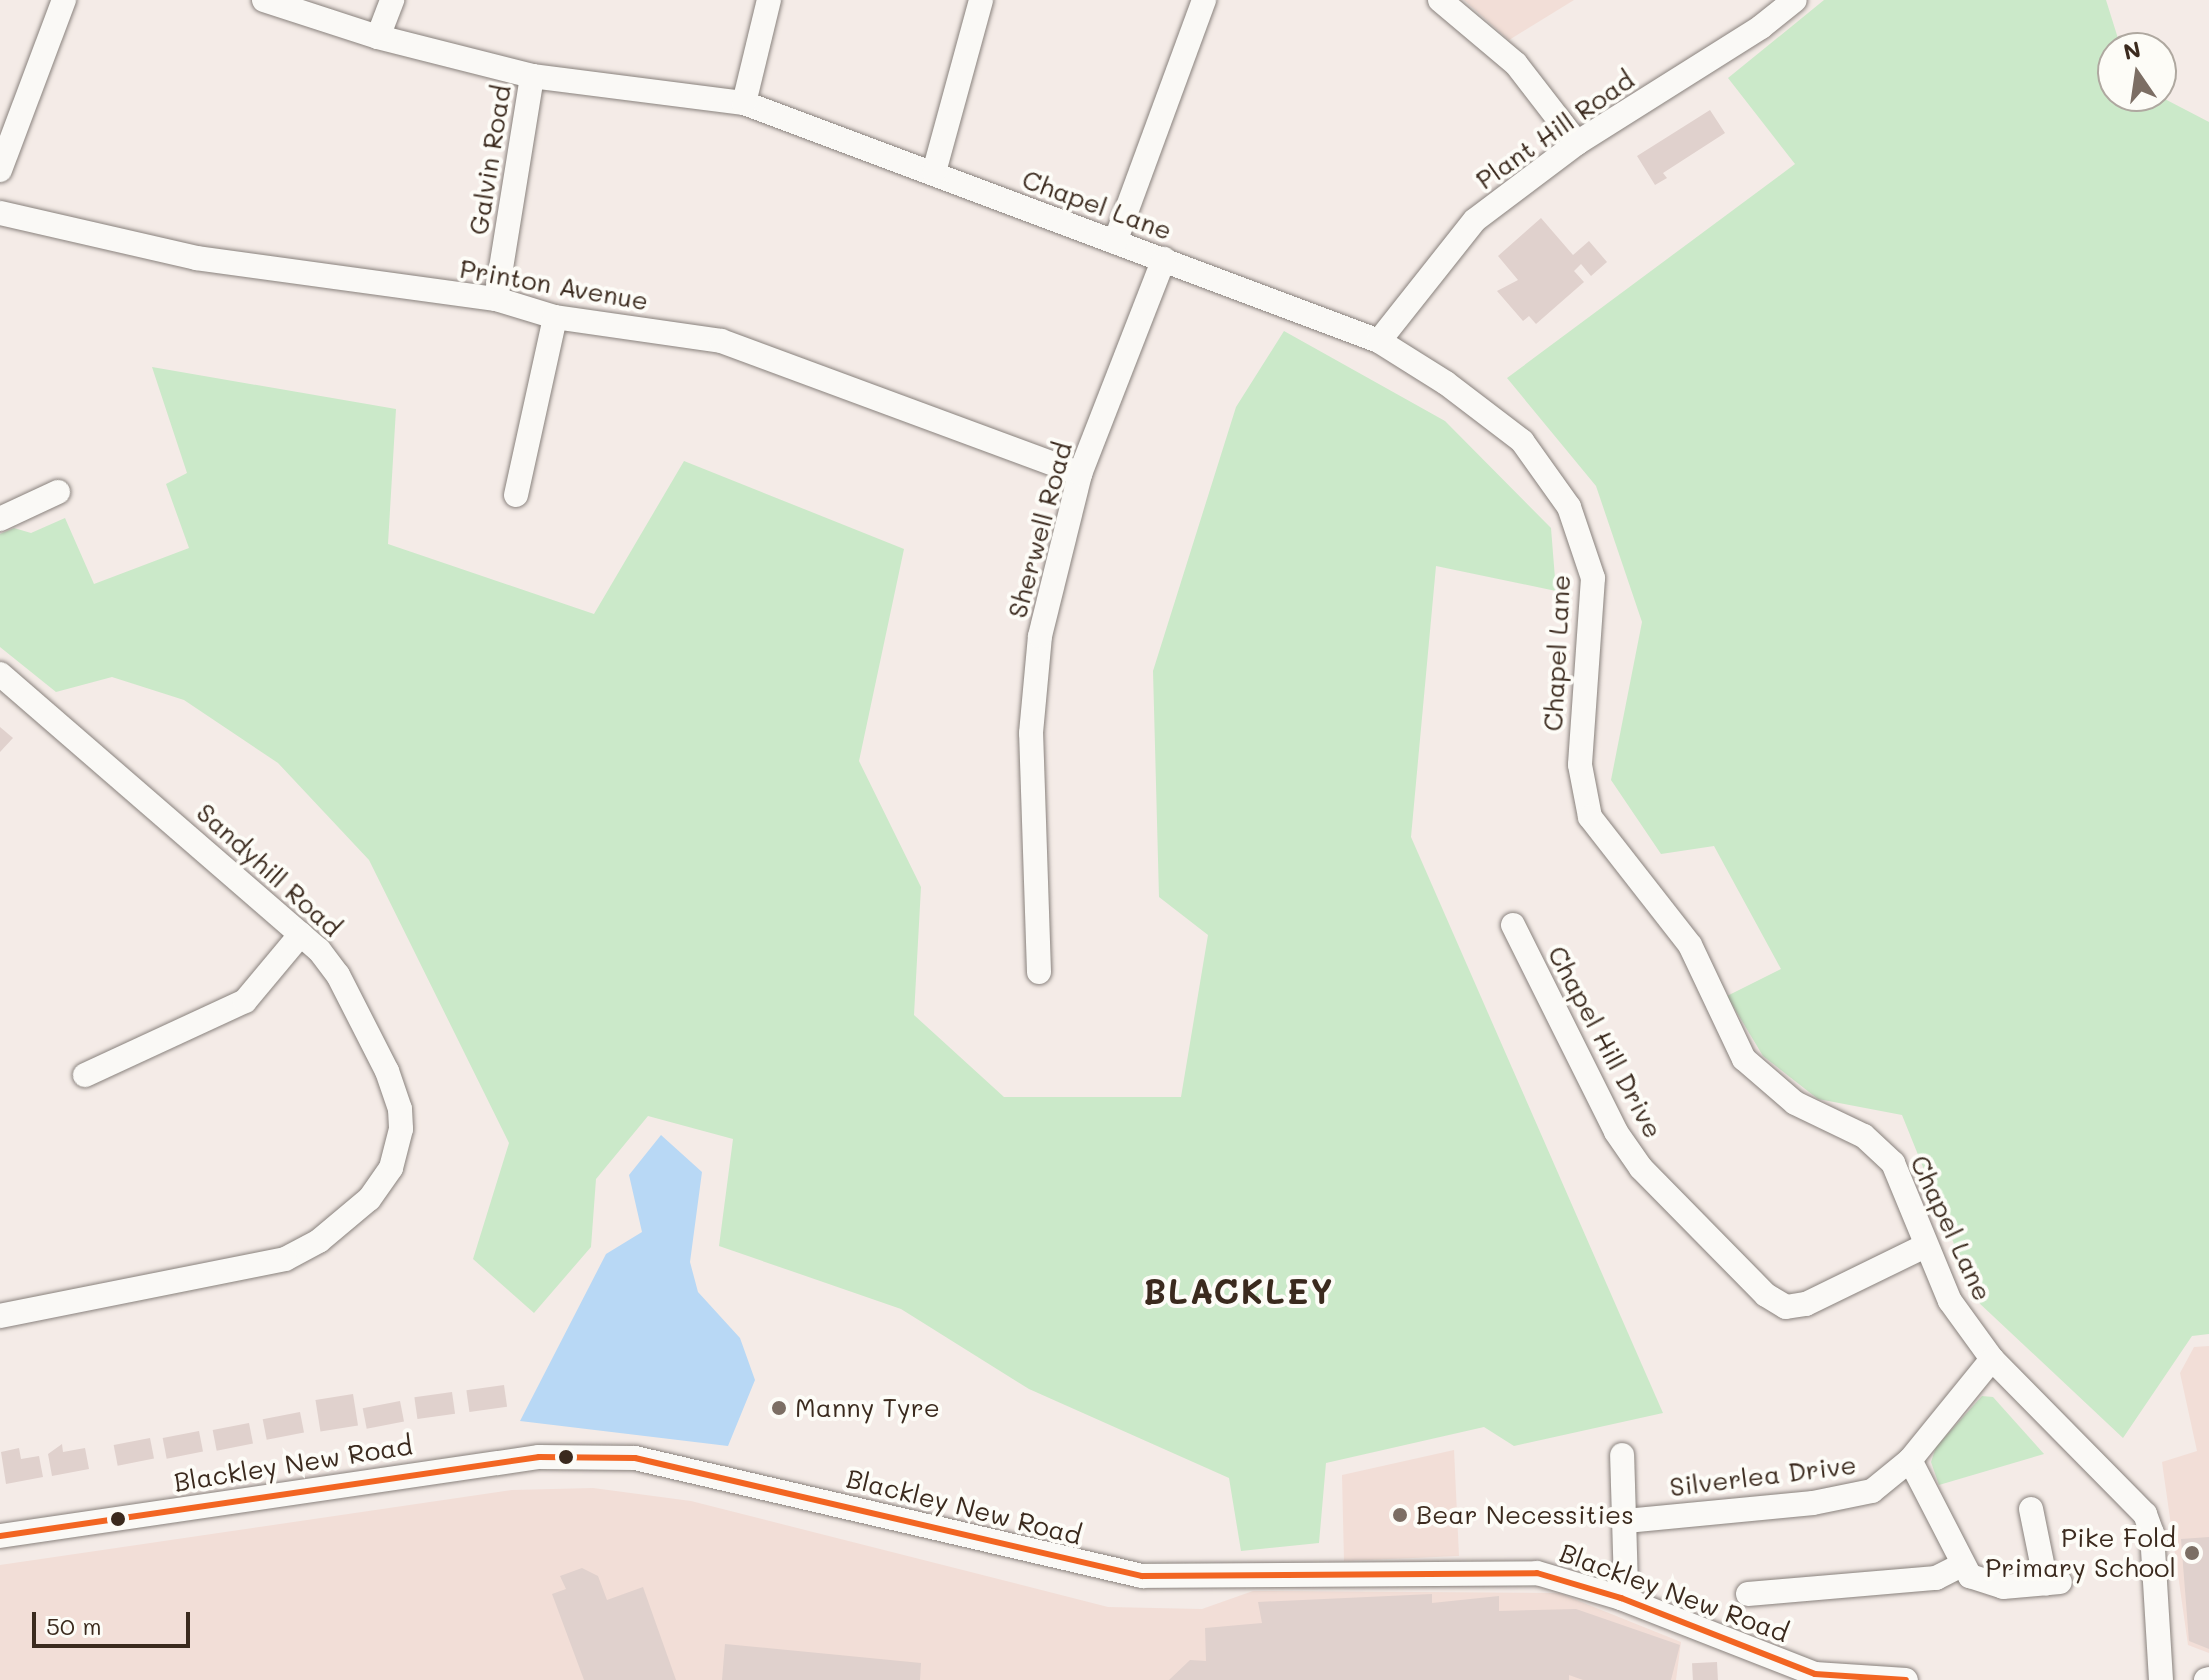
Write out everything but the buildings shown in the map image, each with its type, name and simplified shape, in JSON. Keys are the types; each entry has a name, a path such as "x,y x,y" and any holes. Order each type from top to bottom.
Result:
{"street":[{"path":"0,170 64,0"},
{"name":"Chapel Lane","path":"264,0 378,37 532,76 744,103 1379,341 1446,383 1522,441 1569,507 1593,578 1580,765 1590,817 1690,945 1744,1059 1795,1103 1879,1148 1893,1163 1950,1301 1992,1359 2149,1521 2161,1680"},
{"path":"378,37 392,0"},
{"path":"744,103 769,0"},
{"path":"934,172 981,0"},
{"path":"1115,242 1204,0"},
{"path":"1440,0 1516,64 1577,143"},
{"name":"Plant Hill Road","path":"1379,341 1475,220 1577,143 1761,27 1795,0"},
{"name":"Galvin Road","path":"496,299 532,76"},
{"name":"Printon Avenue","path":"0,213 196,258 496,299 555,317 721,341 1080,474"},
{"name":"Sherwell Road","path":"1039,972 1031,733 1040,636 1080,474 1164,259"},
{"path":"516,495 555,317"},
{"path":"0,519 58,492"},
{"name":"Sandyhill Road","path":"0,674 301,934 338,975 395,1090 400,1109 399,1148 382,1183 319,1241 272,1264 0,1316"},
{"name":"Chapel Hill Drive","path":"1513,925 1616,1132 1641,1168 1766,1295 1786,1307 1806,1304 1925,1246"},
{"path":"85,1075 245,1001 301,934"},
{"name":"Silverlea Drive","path":"1626,1521 1853,1496 1872,1491 1910,1460 1992,1359"},
{"name":"Blackley New Road","path":"0,1536 483,1464 586,1455 687,1468 1142,1576 1537,1573 1621,1598 1815,1674 1906,1680"},
{"path":"1621,1598 1626,1521 1622,1455"},
{"path":"1910,1460 1940,1511 1962,1565 1970,1576 1993,1586 2053,1583 2031,1509"},
{"path":"1748,1594 1936,1578 1962,1565"}],"shaded area":[{"path":"1464,0 1574,0 1509,40"},
{"name":"Pike Fold Primary School","path":"2209,1346 2209,1653 2188,1645 2162,1462 2197,1451 2180,1373 2194,1347"},
{"name":"Bear Necessities","path":"1454,1450 1459,1556 1344,1561 1342,1475"},
{"path":"593,1488 691,1501 1108,1607 1202,1609 1253,1591 1559,1593 1681,1642 1676,1680 0,1680 0,1565 512,1490"}],"green space":[{"path":"1824,0 2106,0 2116,32 2097,32 2097,112 2177,112 2177,105 2209,122 2209,1334 2192,1336 2123,1438 1977,1301 1902,1115 1818,1099 1763,1056 1727,996 1781,969 1714,846 1661,854 1611,780 1642,622 1596,486 1507,378 1795,164 1728,78"},
{"path":"1284,331 1445,421 1551,528 1556,591 1436,566 1411,837 1663,1413 1514,1446 1484,1427 1326,1463 1319,1543 1241,1551 1229,1478 1029,1389 901,1309 719,1246 733,1139 648,1116 596,1179 591,1247 534,1313 473,1259 509,1143 369,860 278,763 184,700 112,677 56,692 0,647 0,534 14,528 31,533 65,518 94,584 189,548 166,484 187,473 152,367 396,409 388,544 594,614 684,461 904,549 859,761 921,887 914,1015 1004,1097 1181,1097 1208,935 1159,897 1153,671 1236,407"},
{"path":"1982,1396 1993,1397 2044,1454 1939,1485 1931,1462 1936,1447"}],"water":[{"path":"661,1135 702,1172 690,1262 698,1292 740,1338 755,1380 728,1446 520,1421 606,1254 642,1232 629,1175"}],"transit line":[{"path":"0,1536 539,1457 635,1458 1142,1576 1537,1573 1621,1598 1815,1674 1906,1680"}],"place":[{"name":"Manny Tyre","path":"779,1408"},
{"name":"Bear Necessities","path":"1400,1515"},
{"name":"Pike Fold Primary School","path":"2192,1553"}],"district":[{"name":"BLACKLEY","path":"1239,1291"}]}
